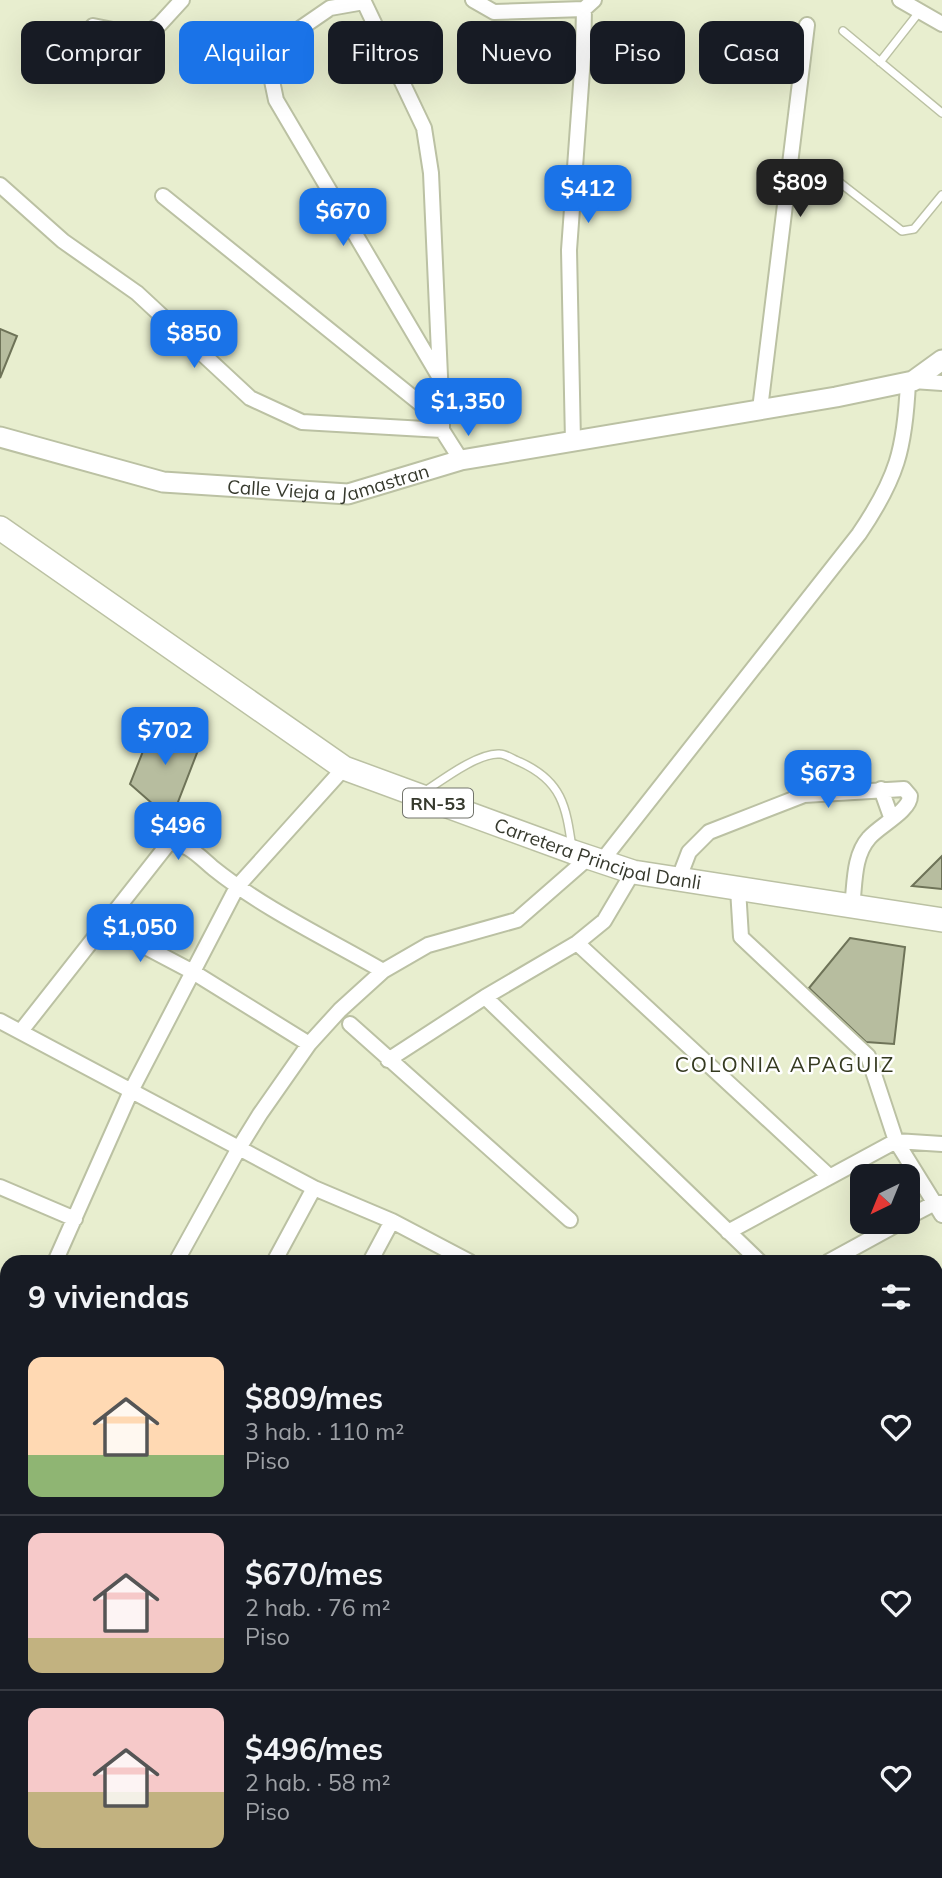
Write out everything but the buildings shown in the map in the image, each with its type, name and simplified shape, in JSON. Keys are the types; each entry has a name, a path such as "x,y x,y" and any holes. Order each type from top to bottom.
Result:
{"main road":[{"name":"Carretera Principal Danli","path":"0,528 344,768 633,872 942,920"}],"street":[{"path":"163,21 182,0"},
{"path":"473,0 494,12 589,5 569,250 573,441"},
{"path":"900,0 942,24"},
{"path":"440,378 275,100 266,52 330,8 364,2 424,128 431,173 440,378 442,426"},
{"path":"760,410 807,25"},
{"path":"0,185 63,241 137,293 250,398 302,422 442,426"},
{"path":"163,196 442,426 461,460"},
{"name":"Calle Vieja a Jamastran","path":"0,437 163,482 348,494 461,460 836,397 911,381 942,360"},
{"path":"180,1255 239,1148 309,1044 340,1010 383,971 428,945 517,920 587,857 859,534 881,500 898,464 911,381 942,383"},
{"path":"58,1255 131,1091 237,887 344,768"},
{"path":"881,789 891,817"},
{"path":"679,878 689,852 709,832 804,795 904,789 910,796 908,806 867,839 858,858 852,907"},
{"path":"21,1031 167,844 176,842 187,847 237,887 383,971"},
{"path":"388,1060 485,997 577,943 604,921 633,872"},
{"path":"738,889 741,937 868,1056 896,1141 940,1207 920,1213"},
{"path":"104,925 193,972 309,1044"},
{"path":"577,943 829,1176"},
{"path":"485,997 753,1255"},
{"path":"0,1021 314,1188 392,1221 452,1255"},
{"path":"350,1024 570,1220"},
{"path":"728,1232 896,1141 942,1144"},
{"path":"278,1255 314,1188"},
{"path":"1,1189 75,1219"},
{"path":"374,1255 392,1221"},
{"path":"841,1255 879,1234"}],"lane":[{"path":"880,62 920,10"},
{"path":"843,32 942,113"},
{"path":"830,175 902,230 914,229 942,195"},
{"path":"418,796 470,762 500,754 537,770 551,783 566,808 587,857"}],"district":[{"name":"COLONIA APAGUIZ","path":"785,1064"}]}
